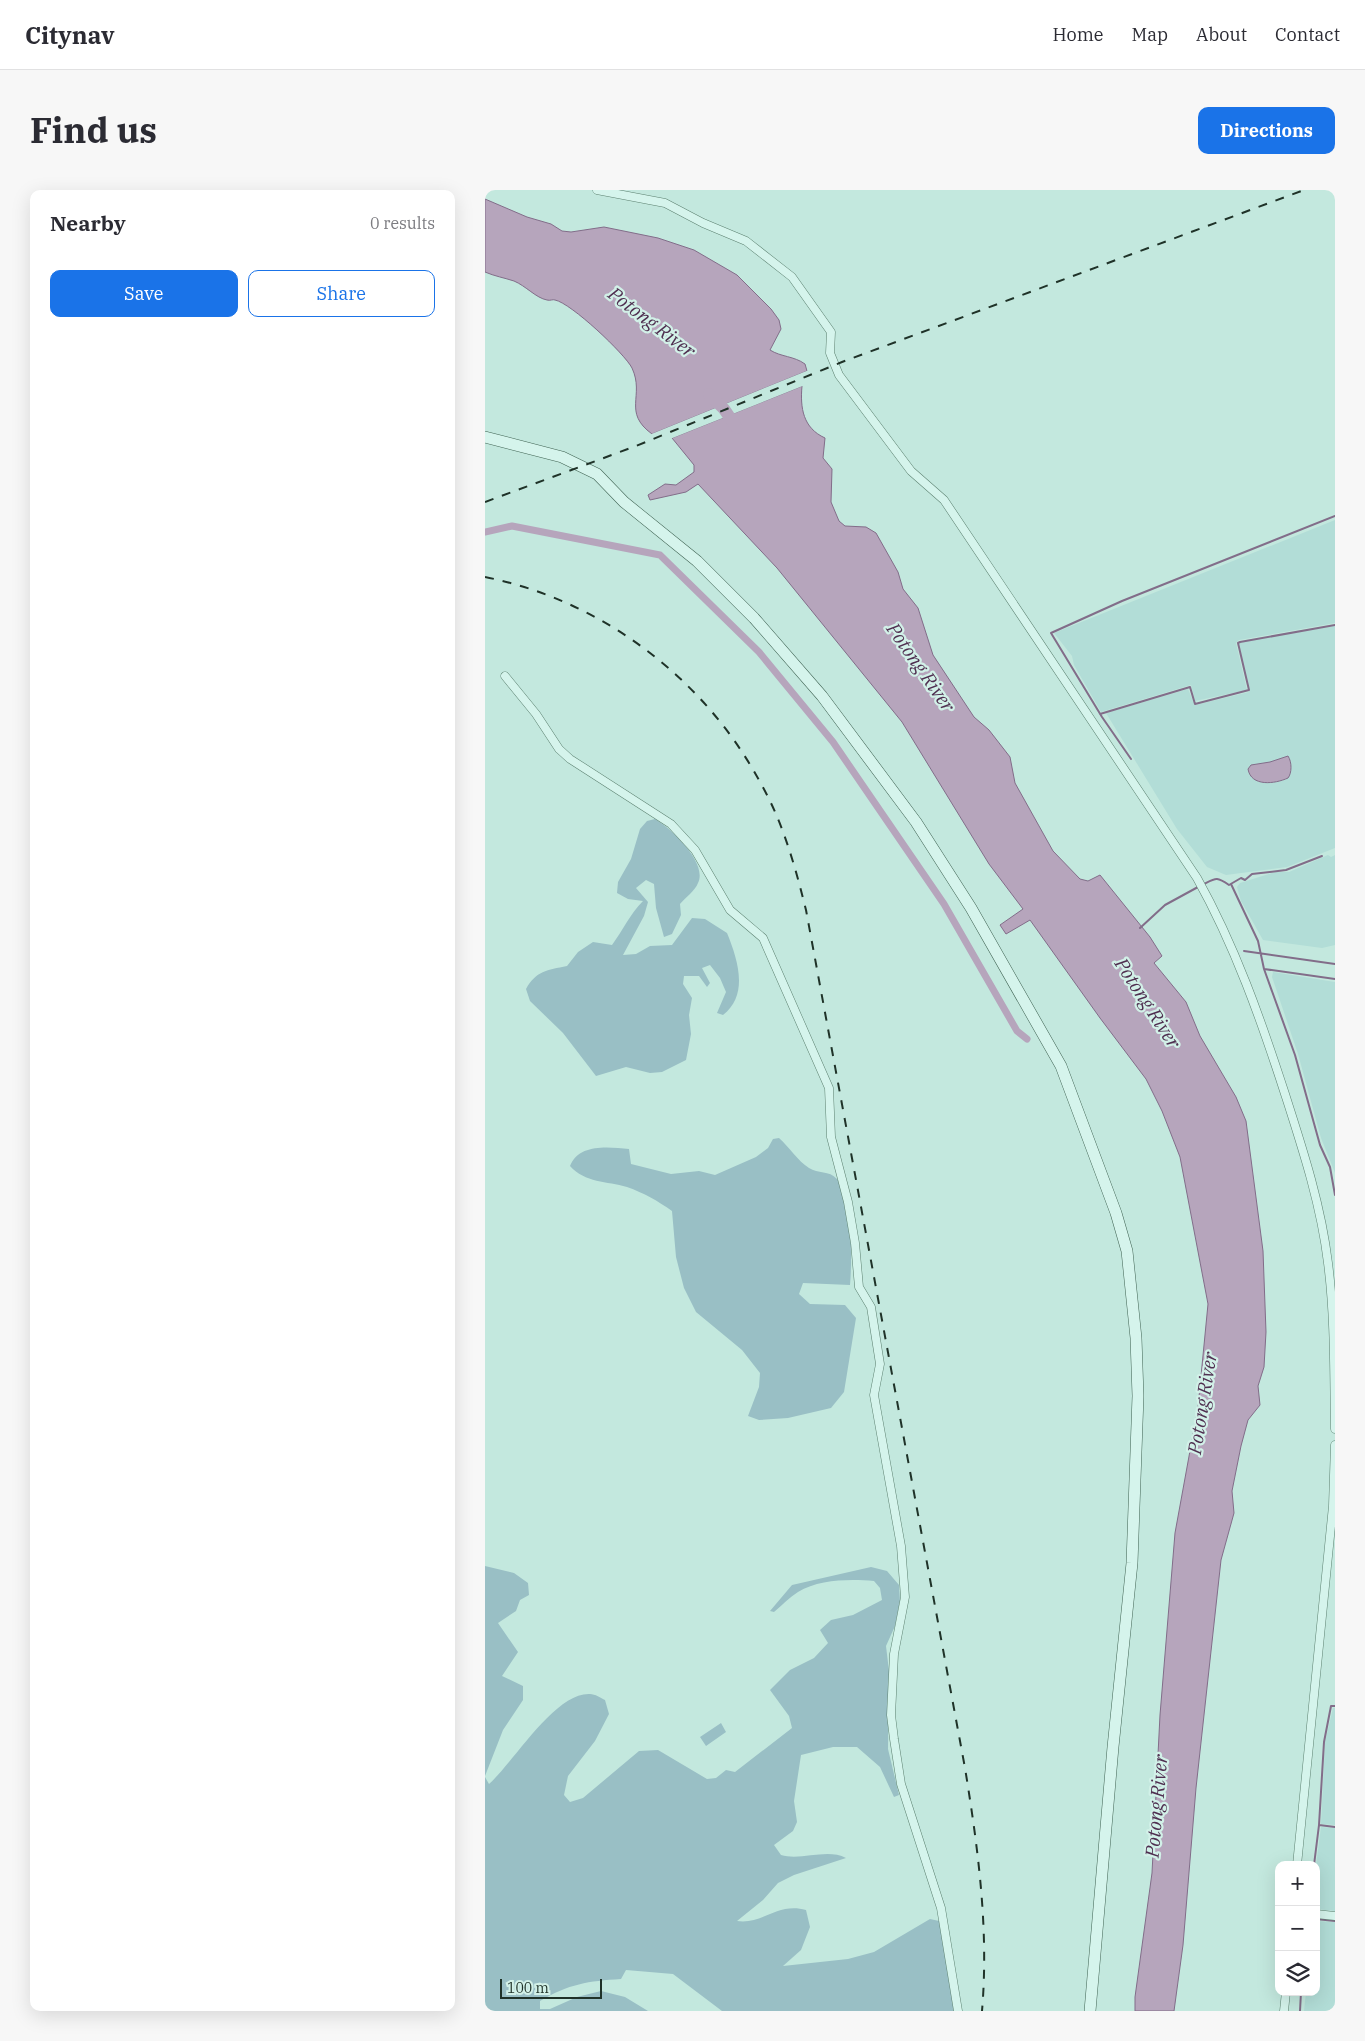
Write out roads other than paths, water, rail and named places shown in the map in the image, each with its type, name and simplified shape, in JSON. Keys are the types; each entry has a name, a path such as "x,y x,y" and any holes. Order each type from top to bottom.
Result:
{"main road":[{"path":"485,437 562,457 597,474 624,502 697,561 754,618 822,696 916,822 981,925 1061,1066 1116,1213 1127,1251 1136,1338 1138,1396 1132,1563 1090,2011"}],"street":[{"path":"597,190 665,203 703,223 746,241 791,277 831,332 830,353 839,375 911,471 944,500 1197,878 1217,914 1265,1034 1306,1160 1320,1211 1332,1303 1335,1429"},
{"path":"505,676 536,714 559,749 570,759 671,824 685,837 730,910 763,938 829,1088 831,1137 848,1202 855,1243 859,1287 871,1307 880,1364 874,1395 901,1546 905,1597 893,1654 891,1715 893,1738 901,1784 941,1908 958,2011"},
{"path":"1297,1861 1333,1506 1335,1445"},
{"path":"1320,1914 1335,1916"},
{"path":"1284,2011 1285,1996"}],"water":[{"path":"485,199 527,217 551,224 562,231 571,232 604,227 658,238 694,250 737,275 771,309 779,320 781,329 770,350 801,361 805,364 807,371 652,434 643,426 638,418 635,378 632,368 609,341 585,319 563,303 543,299 514,281 485,272"},
{"path":"802,386 802,402 805,417 812,429 825,438 823,458 832,469 831,502 839,521 845,526 866,527 876,533 898,572 903,589 918,608 933,655 974,717 989,730 1010,757 1015,783 1053,851 1080,879 1088,881 1100,875 1150,937 1162,956 1154,963 1186,1002 1200,1036 1236,1097 1246,1121 1263,1251 1266,1332 1264,1367 1258,1386 1260,1405 1248,1420 1241,1446 1232,1491 1234,1513 1221,1560 1196,1788 1183,1945 1174,2011 1135,2011 1135,1997 1152,1873 1160,1715 1175,1533 1198,1407 1208,1304 1180,1157 1162,1111 1146,1079 1030,920 1006,934 1000,925 1023,909 989,864 902,722 777,568 698,484 686,492 650,500 648,495 665,484 676,485 694,472 694,465 672,438"},
{"path":"1288,756 1291,767 1288,778 1270,783 1254,779 1250,775 1248,769 1251,765 1270,762"}],"waterway":[{"name":"Potong River","path":"709,394 724,409 737,428"},
{"path":"1131,759 1102,717 1051,633 1122,601 1335,516"},
{"path":"485,532 512,526 660,555 759,652 833,742 944,904 1017,1031 1027,1039"},
{"path":"1100,714 1190,687 1195,704 1249,690 1238,643 1335,625"},
{"path":"1202,885 1216,879 1229,885 1241,878 1245,880 1252,874 1286,870 1322,856"},
{"path":"1231,884 1258,941 1264,969 1295,1055 1320,1145 1330,1167 1335,1195"},
{"path":"1140,928 1165,905 1198,887"},
{"path":"1244,951 1335,964"},
{"path":"1264,969 1335,979"},
{"path":"1314,1861 1319,1825 1324,1742 1331,1706 1335,1706"},
{"path":"1319,1825 1335,1827"},
{"path":"1320,1919 1335,1921"},
{"path":"1300,2011 1301,1996"}],"railway":[{"path":"485,502 636,446 842,362 1304,190"},
{"path":"485,577 528,588 569,604 608,625 645,649 679,677 710,709 737,744 768,797 787,844 806,910 965,1768 981,1889 984,1950 982,2011"}]}
